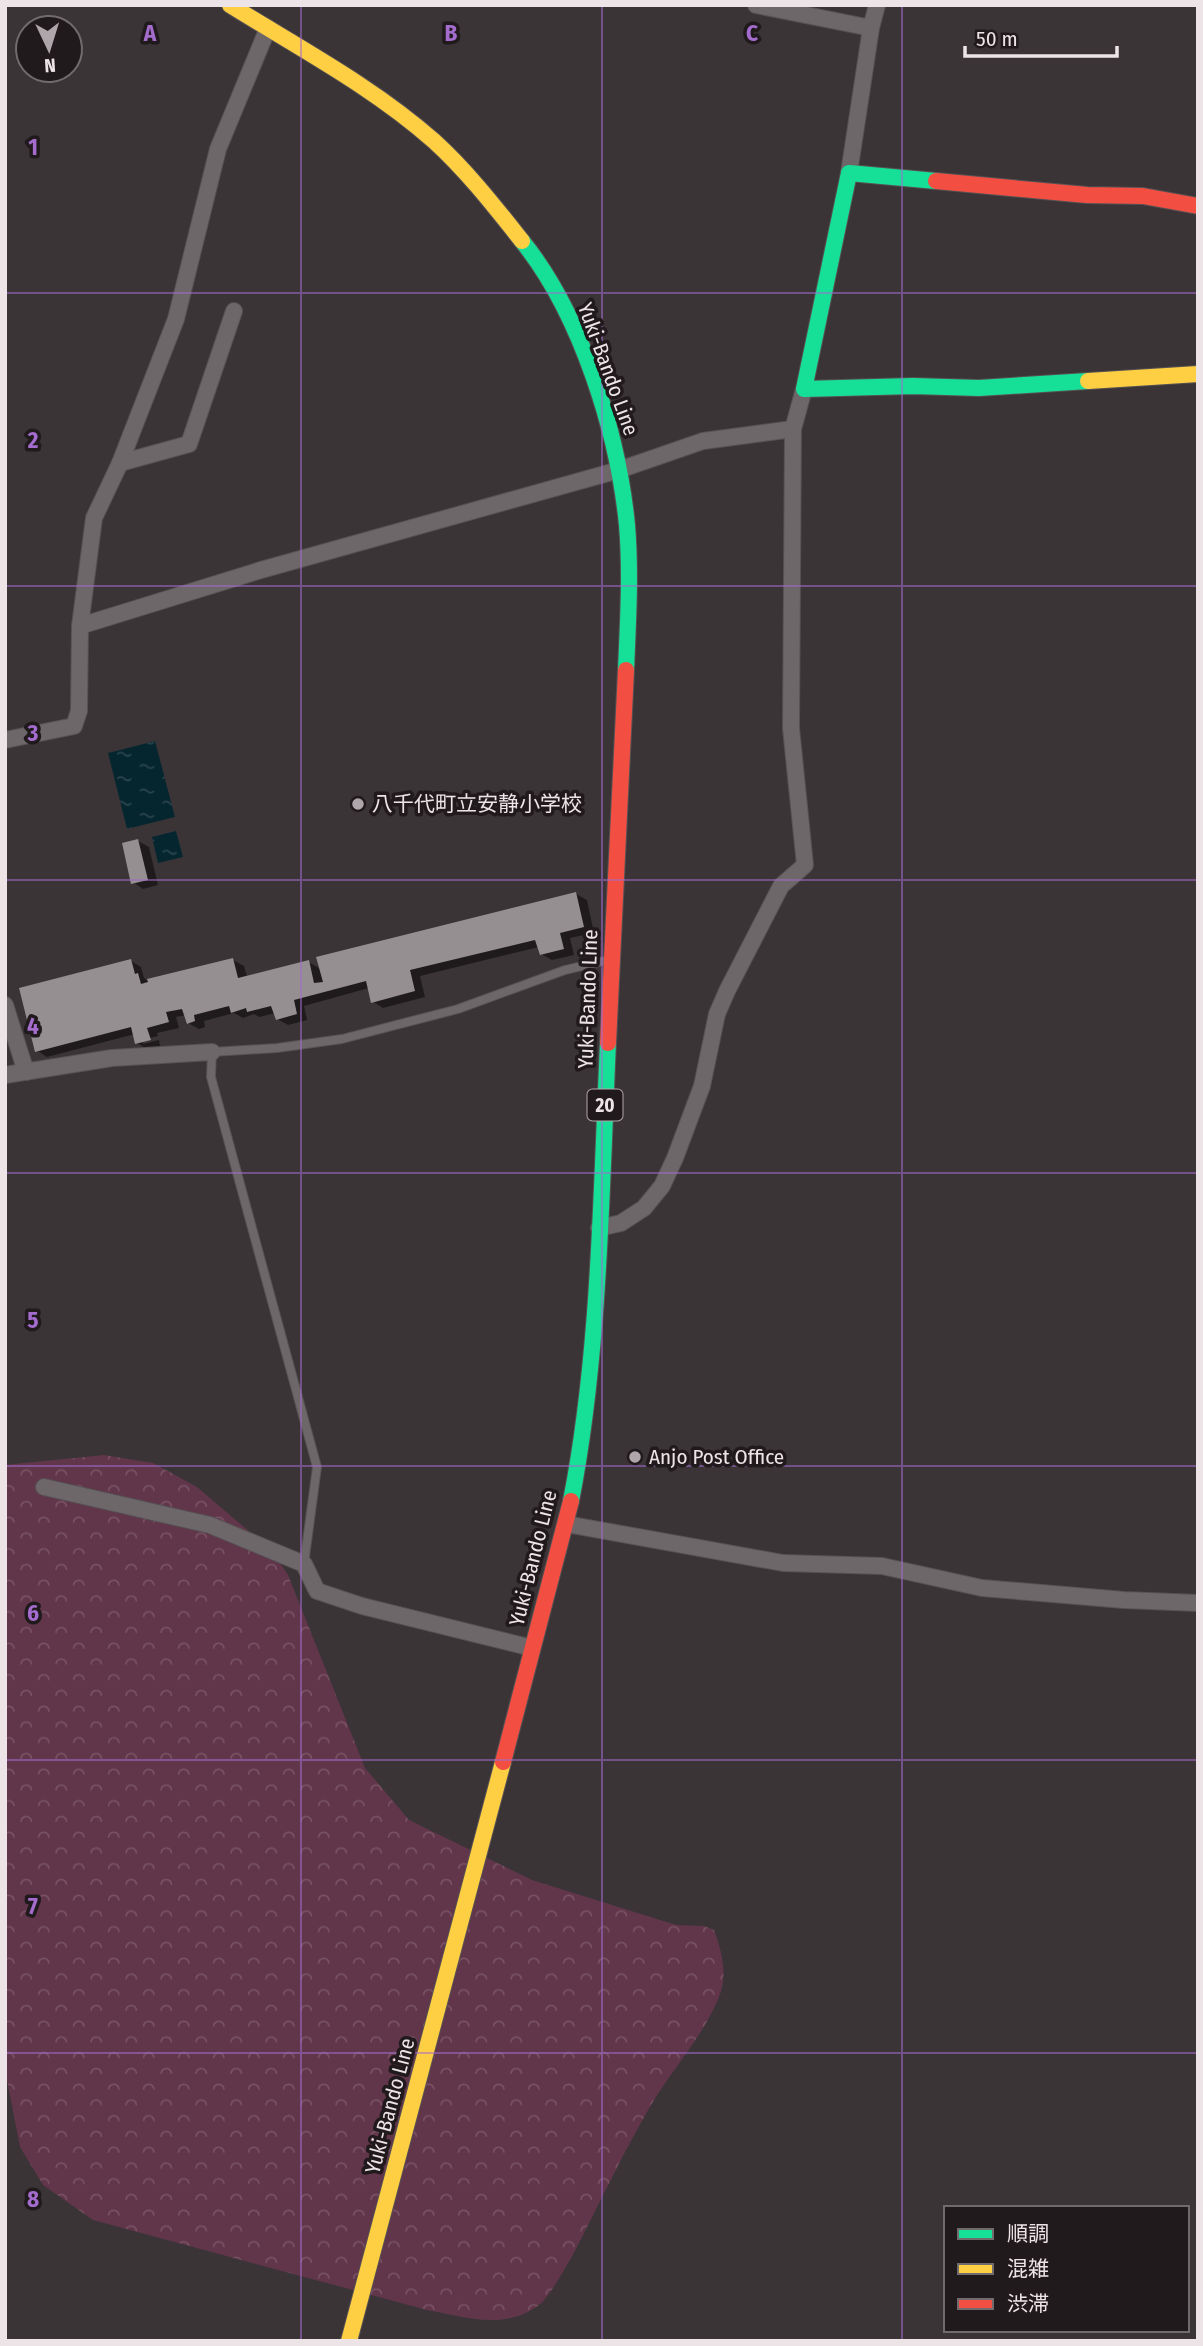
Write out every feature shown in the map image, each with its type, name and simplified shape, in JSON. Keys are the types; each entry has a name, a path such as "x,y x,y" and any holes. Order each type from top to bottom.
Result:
{"main road":[{"name":"Yuki-Bando Line","path":"230,5 252,11 268,28 386,102 435,142 477,185 539,262 578,337 607,416 619,470 626,525 629,589 599,1228 581,1448 566,1524 349,2341"},
{"path":"1198,206 1135,193 1087,195 849,173 804,389 913,386 979,388 1198,374"}],"street":[{"path":"756,5 871,28"},
{"path":"849,173 871,28 877,5"},
{"path":"5,740 74,726 79,711 80,626 94,518 120,463 176,319 218,149 268,28"},
{"path":"120,463 189,444 234,311"},
{"path":"599,1228 621,1223 644,1208 662,1186 676,1158 702,1086 717,1014 727,991 780,886 805,865 791,728 793,429 804,389"},
{"path":"80,626 261,570 619,470 703,441 793,429"},
{"path":"5,1005 26,1072"},
{"path":"5,1075 112,1058 212,1052"},
{"path":"44,1487 210,1525 304,1564 317,1591 362,1606 532,1648"},
{"path":"566,1524 783,1563 882,1566 982,1588 1124,1600 1198,1603"}],"lane":[{"path":"304,1564 317,1467 211,1077 212,1052 276,1048 341,1039 458,1009 565,970 611,959"}],"green space":[{"path":"104,1455 153,1463 197,1487 272,1551 288,1575 365,1768 409,1820 532,1880 676,1925 704,1926 714,1930 721,1955 723,1980 712,2012 651,2105 560,2278 544,2301 526,2313 512,2318 485,2320 427,2310 93,2220 43,2185 20,2147 5,2070 5,1465"}],"water":[{"path":"155,741 175,817 127,829 108,753"},
{"path":"176,831 183,857 158,863 152,837"}],"building":[{"path":"138,839 148,880 131,884 122,843"},
{"path":"576,892 584,927 560,933 564,949 540,955 535,940 410,970 415,991 371,1003 366,981 294,1000 297,1014 276,1020 271,1006 247,1012 246,1008 231,1013 229,1006 194,1015 195,1021 187,1024 182,1009 166,1012 169,1022 147,1028 151,1040 135,1044 131,1027 35,1052 19,988 131,959 141,984 148,982 147,979 233,958 238,978 309,960 314,983 323,982 316,957"}],"traffic: fast":[{"path":"936,181 849,173 804,389 913,386 979,388 1088,381"},
{"path":"522,241 543,270 579,339 593,376 615,452 628,543 626,670"},
{"path":"571,1501 581,1445 594,1331 608,1043"}],"traffic: slow":[{"path":"230,5 335,69 411,121 458,164 522,241"},
{"path":"1088,381 1198,374"},
{"path":"349,2341 503,1762"}],"traffic: jam":[{"path":"936,181 1087,195 1143,196 1198,206"},
{"path":"608,1043 626,670"},
{"path":"503,1762 571,1501"}],"place":[{"name":"八千代町立安静小学校","path":"358,804"},
{"name":"Anjo Post Office","path":"635,1457"}]}
